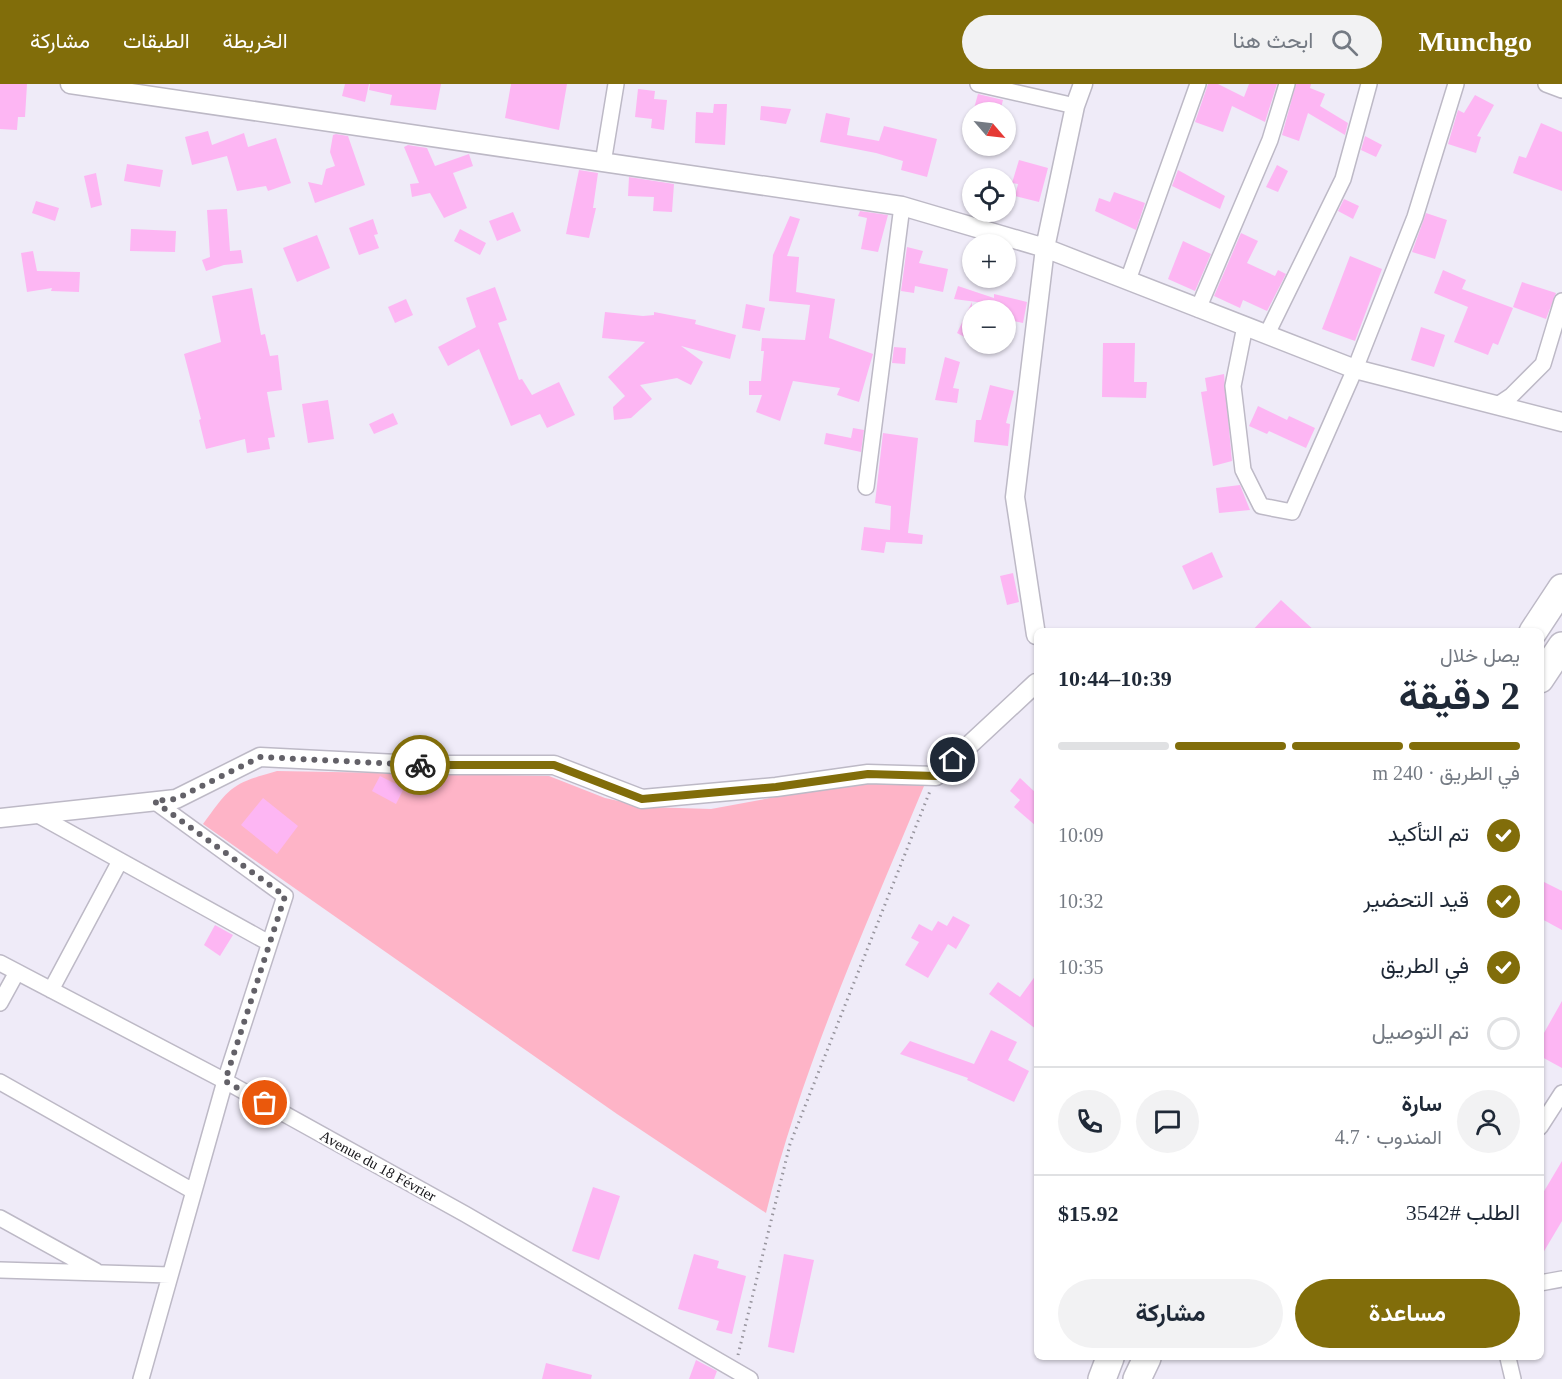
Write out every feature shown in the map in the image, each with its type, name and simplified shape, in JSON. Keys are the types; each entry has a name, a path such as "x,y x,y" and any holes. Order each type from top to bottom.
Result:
{"highway":[{"path":"1536,628 1562,588"},
{"path":"1544,673 1562,646"},
{"path":"1102,1379 1109,1360"},
{"path":"1137,1379 1146,1360"}],"street":[{"path":"70,84 603,164 902,206 1045,248 1355,369 1562,422"},
{"path":"603,164 616,84"},
{"path":"978,84 1075,106"},
{"path":"1035,628 1015,497 1045,248 1075,106 1083,84"},
{"path":"1128,280 1198,84"},
{"path":"1198,309 1270,140 1287,84"},
{"path":"1267,334 1343,179 1369,84"},
{"path":"1245,326 1233,386 1243,470 1262,506 1292,512 1355,369 1415,217 1456,84"},
{"path":"1546,84 1562,90"},
{"path":"866,487 902,206"},
{"path":"1496,406 1511,396 1543,364 1562,301"},
{"path":"0,818 176,799 260,757 417,765 554,765 642,799 776,787 868,774 936,776 1034,685"},
{"path":"141,1379 225,1081 285,896 154,801"},
{"path":"36,814 268,943"},
{"path":"51,990 120,861"},
{"name":"Avenue du 18 Février","path":"0,963 225,1081 465,1214 750,1379"},
{"path":"0,1003 17,972"},
{"path":"0,1082 193,1191"},
{"path":"1544,1121 1562,1093"},
{"path":"0,1218 99,1273"},
{"path":"0,1270 170,1275"},
{"path":"1544,1282 1562,1279"},
{"path":"1508,1360 1513,1379"}],"path":[{"path":"735,1369 764,1240 790,1144 936,776"}],"shaded area":[{"path":"277,771 549,776 605,798 646,807 711,809 851,783 919,781 924,786 858,944 817,1050 781,1158 766,1213 617,1114 203,824 233,788 250,779"}],"building":[{"path":"0,84 27,84 25,117 18,117 17,130 0,129"},
{"path":"345,84 369,84 365,102 342,96"},
{"path":"370,84 441,84 436,110 390,105 392,95 369,90"},
{"path":"511,84 567,84 559,130 505,118"},
{"path":"1208,84 1218,84 1244,97 1249,84 1277,84 1265,122 1232,106 1223,132 1195,122"},
{"path":"1296,84 1311,84 1310,88 1325,94 1320,106 1348,123 1345,135 1308,113 1299,141 1282,135"},
{"path":"638,89 655,91 654,99 667,100 664,130 651,128 652,119 635,117"},
{"path":"978,94 1003,100 1002,102 976,102"},
{"path":"1475,95 1494,105 1477,136 1481,137 1476,153 1448,144 1458,110 1464,113"},
{"path":"714,104 727,104 725,145 695,143 696,112 713,113"},
{"path":"761,106 791,109 786,124 760,120"},
{"path":"826,113 850,118 847,135 879,141 884,126 937,139 927,177 901,170 903,161 820,142"},
{"path":"1541,123 1562,132 1562,191 1513,173 1519,156 1526,158"},
{"path":"208,131 212,145 244,133 248,147 276,138 291,183 268,191 266,186 237,191 227,156 192,165 185,137"},
{"path":"333,135 348,136 365,185 315,203 308,182 322,185 326,169 335,166 330,152"},
{"path":"1365,136 1382,145 1376,157 1361,150"},
{"path":"408,145 427,148 435,166 469,154 473,166 453,173 467,208 444,218 430,193 412,197 410,184 419,183 404,147"},
{"path":"1019,160 1048,168 1039,202 1016,196 1018,184 1016,184"},
{"path":"127,164 163,170 160,187 124,181"},
{"path":"1277,165 1288,171 1278,192 1266,187"},
{"path":"579,170 598,173 593,208 596,208 589,238 566,234"},
{"path":"1178,170 1225,196 1220,209 1172,186"},
{"path":"96,173 102,205 91,208 84,176"},
{"path":"629,177 674,184 672,212 653,211 654,197 628,196"},
{"path":"1114,192 1145,203 1136,230 1095,211 1099,198 1110,202"},
{"path":"1344,199 1359,206 1353,219 1338,211"},
{"path":"36,201 59,208 55,221 32,213"},
{"path":"227,209 230,251 241,250 243,263 224,265 206,271 202,260 210,257 207,210"},
{"path":"860,211 888,215 878,252 861,249 867,218 858,216"},
{"path":"513,212 521,231 497,241 489,221"},
{"path":"1426,213 1447,220 1435,259 1412,252"},
{"path":"790,216 800,219 787,256 799,257 796,292 835,299 829,338 873,354 859,402 837,395 840,388 793,381 780,421 756,412 762,395 749,395 749,381 761,381 764,351 761,351 762,338 805,340 810,305 769,301 773,255"},
{"path":"373,219 378,234 374,235 379,248 359,255 349,228"},
{"path":"131,229 176,231 175,252 130,251"},
{"path":"460,229 486,243 480,255 454,241"},
{"path":"1241,233 1258,241 1247,263 1275,276 1278,270 1286,274 1267,311 1243,300 1240,308 1214,296"},
{"path":"317,235 330,268 297,282 283,248"},
{"path":"1183,241 1211,254 1195,291 1168,279"},
{"path":"907,247 923,251 919,263 948,269 943,292 915,286 914,293 901,291"},
{"path":"33,251 37,271 80,272 79,292 51,291 52,288 27,292 21,253"},
{"path":"1350,256 1382,269 1355,341 1322,329"},
{"path":"1443,270 1466,280 1462,289 1513,308 1498,345 1493,343 1488,355 1454,342 1468,307 1434,293"},
{"path":"1522,282 1556,293 1546,319 1513,307"},
{"path":"958,286 994,298 994,294 1027,302 1023,323 1016,321 1016,300 954,299"},
{"path":"495,287 507,320 498,323 519,380 522,379 532,395 559,382 575,415 547,428 540,414 511,426 479,349 448,366 438,347 476,327 466,298"},
{"path":"252,288 261,335 265,334 270,356 278,355 282,390 267,392 275,437 268,438 270,449 247,453 245,439 206,449 199,420 201,419 184,354 221,342 212,296"},
{"path":"406,299 413,315 395,323 388,307"},
{"path":"746,304 765,308 760,331 742,328"},
{"path":"605,312 643,316 654,315 654,312 696,320 695,324 736,335 730,359 681,346 703,362 691,385 677,378 640,385 652,399 631,418 614,420 613,407 625,396 608,377 645,342 602,338"},
{"path":"962,323 962,336 957,333"},
{"path":"1421,327 1445,335 1434,367 1411,360"},
{"path":"1103,343 1135,343 1134,382 1147,382 1146,398 1102,397"},
{"path":"894,347 906,348 905,364 892,363"},
{"path":"945,357 960,362 953,388 959,389 957,403 935,400"},
{"path":"1224,374 1232,461 1213,466 1201,392 1207,391 1205,378"},
{"path":"990,385 1014,391 1006,423 1010,424 1008,446 974,442 976,420 981,420"},
{"path":"328,400 334,439 308,443 302,404"},
{"path":"1258,406 1287,420 1289,416 1315,428 1306,448 1269,431 1267,434 1249,426"},
{"path":"393,413 398,424 374,434 369,424"},
{"path":"853,428 864,430 861,452 824,444 826,433 851,438"},
{"path":"883,433 918,438 908,533 923,535 922,544 886,542 884,553 861,550 864,527 890,530 891,506 875,503"},
{"path":"1240,485 1250,510 1219,513 1216,488"},
{"path":"1212,552 1223,577 1193,590 1182,566"},
{"path":"1013,573 1019,602 1007,605 1000,576"},
{"path":"1281,600 1312,628 1255,628"},
{"path":"380,776 404,788 396,804 372,791"},
{"path":"1020,778 1034,791 1034,824 1014,807 1020,800 1010,791"},
{"path":"263,798 298,826 277,854 241,825"},
{"path":"1544,882 1562,891 1562,930 1544,920"},
{"path":"953,916 970,925 956,949 948,944 928,978 905,965 919,942 911,938 919,924 932,931 938,921 947,926"},
{"path":"215,925 233,935 220,956 204,945"},
{"path":"1034,978 1034,1028 989,994 998,982 1020,997"},
{"path":"1562,1001 1562,1068 1544,1058 1544,1033"},
{"path":"991,1030 1017,1042 1008,1060 1029,1071 1014,1102 967,1080 968,1078 900,1054 910,1041 974,1064"},
{"path":"1562,1161 1562,1221 1544,1251 1544,1191"},
{"path":"593,1187 620,1196 599,1260 572,1251"},
{"path":"694,1254 719,1261 717,1268 746,1276 732,1334 716,1330 719,1321 678,1309"},
{"path":"784,1254 814,1260 794,1353 768,1347"},
{"path":"696,1360 717,1371 714,1379 689,1379"},
{"path":"546,1363 592,1375 591,1379 542,1379"}],"way so far":[{"path":"265,1103 225,1081 285,896 154,801 176,799 260,757 420,765"}],"route":[{"path":"420,765 554,765 642,799 776,787 868,774 936,776 953,760"}]}
